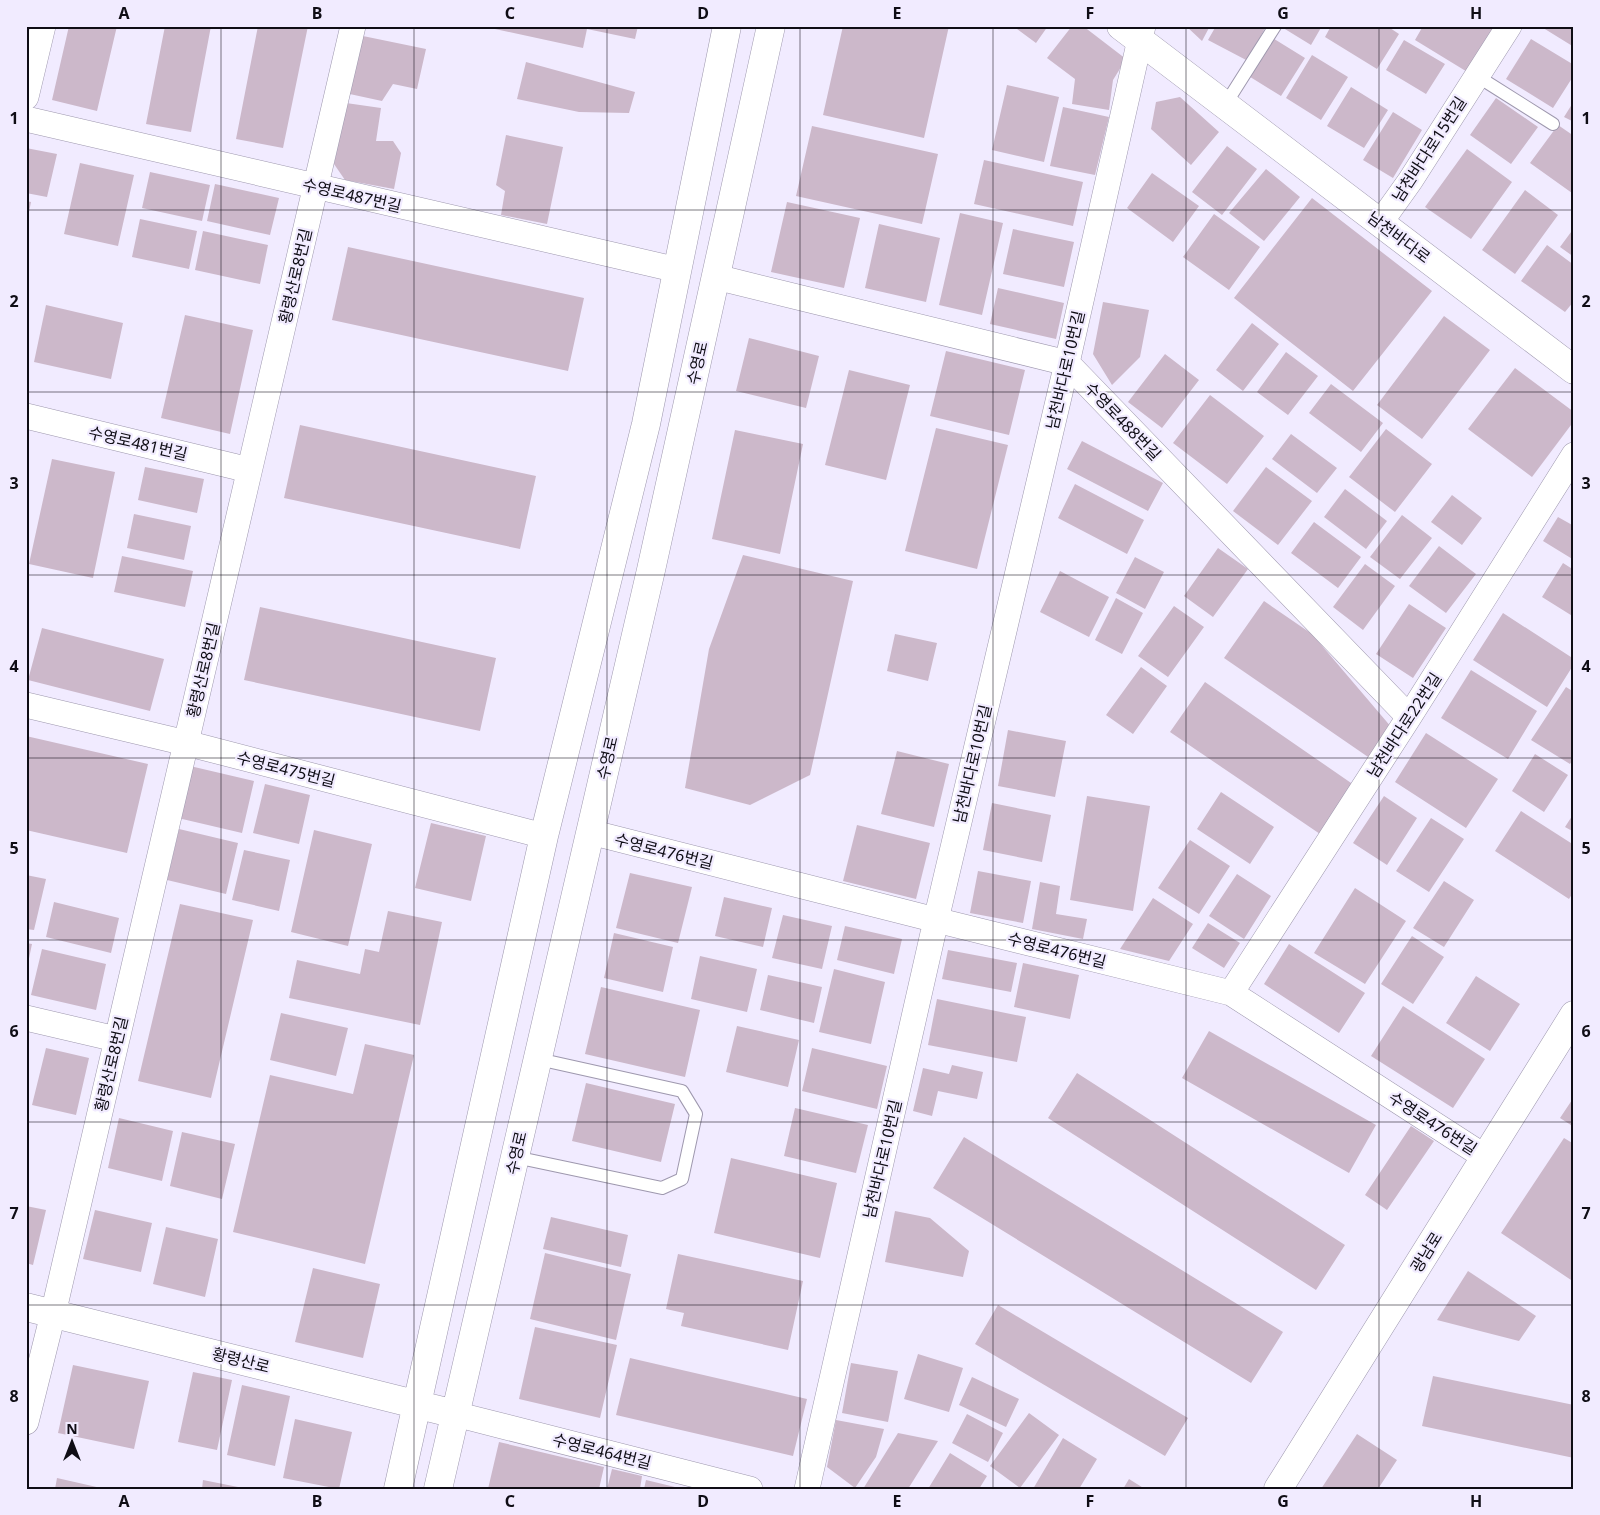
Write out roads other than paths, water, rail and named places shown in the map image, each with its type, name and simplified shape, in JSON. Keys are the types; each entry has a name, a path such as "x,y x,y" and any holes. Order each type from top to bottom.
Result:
{"main road":[{"path":"398,1489 544,836 646,424 727,26"},
{"name":"수영로","path":"438,1489 651,570 771,26"},
{"name":"남천바다로","path":"1135,31 1225,105 1574,370"},
{"name":"광남로","path":"1278,1489 1574,1015"},
{"name":"황령산로","path":"26,1307 455,1414"}],"street":[{"path":"26,97 43,26"},
{"name":"황령산로8번길","path":"26,1422 53,1314 353,26"},
{"name":"남천바다로15번길","path":"1380,223 1410,181 1509,26"},
{"name":"남천바다로10번길","path":"808,1489 936,920 1066,363 1135,31"},
{"name":"수영로487번길","path":"26,119 678,270"},
{"path":"716,278 1066,363"},
{"name":"수영로488번길","path":"1066,363 1409,717"},
{"name":"수영로481번길","path":"26,416 250,470"},
{"name":"남천바다로22번길","path":"1230,993 1409,717 1574,455"},
{"name":"수영로475번길","path":"26,705 186,743 544,836"},
{"name":"수영로476번길","path":"590,832 1230,993 1485,1156"},
{"path":"26,1018 116,1039"},
{"name":"수영로464번길","path":"455,1414 750,1489"}],"lane":[{"path":"1225,105 1275,26"},
{"path":"1477,76 1553,124"},
{"path":"515,1157 662,1188 682,1179 696,1114 682,1091 538,1059"}]}
